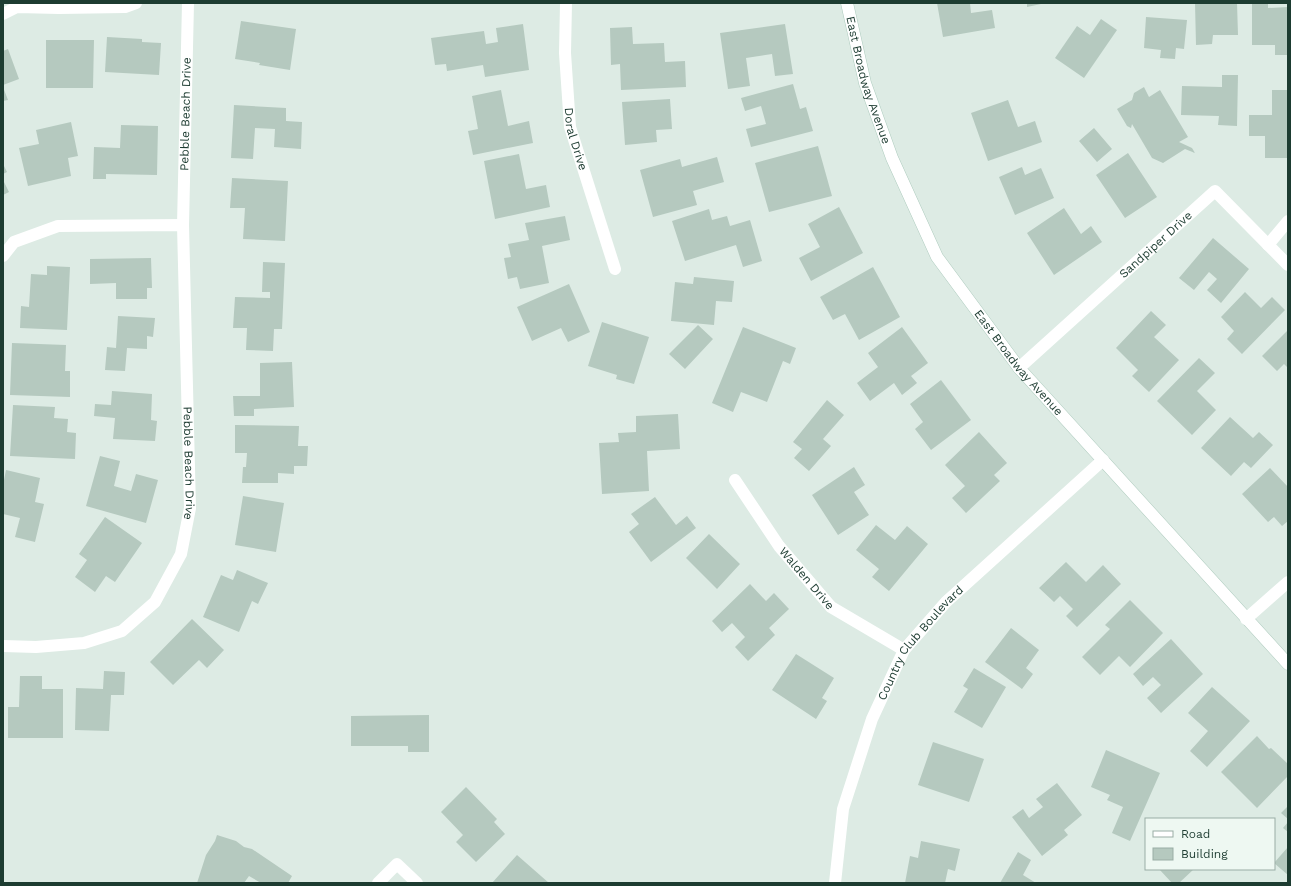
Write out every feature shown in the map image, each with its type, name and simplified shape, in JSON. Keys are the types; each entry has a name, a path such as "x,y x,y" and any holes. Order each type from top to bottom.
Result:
{"street":[{"path":"3,14 17,6 59,8 125,6 136,3"},
{"name":"Pebble Beach Drive","path":"3,646 36,647 84,643 122,630 155,602 181,554 190,508 183,225 188,3"},
{"name":"Doral Drive","path":"566,3 565,53 570,127 615,269"},
{"name":"East Broadway Avenue","path":"847,3 865,83 892,158 937,257 1019,368 1288,664"},
{"name":"Sandpiper Drive","path":"1019,368 1215,191 1288,266"},
{"path":"1268,246 1288,221"},
{"path":"3,256 14,242 58,226 183,225"},
{"name":"Country Club Boulevard","path":"836,883 843,809 872,719 904,650 946,602 1103,460"},
{"name":"Walden Drive","path":"735,480 779,546 831,607 904,650"},
{"path":"1246,619 1288,582"},
{"path":"378,883 397,864 417,883"}],"building":[{"path":"937,3 970,3 971,13 992,10 995,28 943,37"},
{"path":"1027,3 1041,3 1041,4 1027,7"},
{"path":"1195,3 1237,3 1238,35 1213,35 1212,44 1196,45"},
{"path":"1252,3 1268,3 1268,8 1288,7 1288,55 1275,55 1275,45 1252,45"},
{"path":"1146,17 1187,20 1184,49 1176,48 1175,59 1160,58 1161,50 1144,48"},
{"path":"1101,19 1117,30 1084,78 1055,58 1077,26 1090,35"},
{"path":"241,21 296,29 290,70 235,59"},
{"path":"523,24 529,70 485,77 483,65 447,71 446,64 435,65 431,38 484,31 486,44 498,42 496,28"},
{"path":"785,24 793,74 775,76 772,54 746,58 750,86 728,89 720,33"},
{"path":"632,27 633,44 664,43 665,62 685,61 686,87 621,90 620,64 611,65 610,28"},
{"path":"107,37 142,39 142,42 161,43 159,75 105,72"},
{"path":"46,40 94,40 93,88 46,88"},
{"path":"8,49 19,79 3,85 3,51"},
{"path":"1222,75 1238,75 1237,126 1218,125 1219,116 1181,115 1182,86 1222,87"},
{"path":"793,84 800,109 806,107 813,131 751,147 746,129 766,124 761,106 745,111 741,98"},
{"path":"3,87 8,100 3,101"},
{"path":"1144,87 1149,97 1160,90 1188,137 1179,142 1192,148 1195,153 1185,149 1163,163 1152,158 1132,124 1131,128 1127,126 1117,109 1132,100 1134,93"},
{"path":"501,90 508,126 529,121 533,143 473,155 468,131 478,129 472,96"},
{"path":"1272,90 1288,90 1288,158 1265,158 1265,136 1249,136 1249,115 1272,115"},
{"path":"670,99 672,129 656,130 657,142 625,145 622,102"},
{"path":"1008,100 1018,127 1035,121 1042,142 988,161 971,113"},
{"path":"234,105 286,108 286,121 302,122 301,149 274,147 275,129 255,128 253,159 231,158"},
{"path":"71,122 78,156 68,158 71,176 28,186 19,148 39,144 36,130"},
{"path":"121,125 158,126 157,175 106,174 106,179 93,179 94,147 120,148"},
{"path":"1094,128 1112,149 1097,162 1079,141"},
{"path":"818,146 832,196 769,212 755,163"},
{"path":"1128,153 1157,197 1125,218 1096,175"},
{"path":"519,154 526,189 546,185 550,207 495,219 484,161"},
{"path":"717,157 724,182 693,191 697,205 653,217 640,170 680,159 682,167"},
{"path":"3,164 7,172 3,174"},
{"path":"1022,167 1025,175 1041,168 1054,198 1015,215 999,177"},
{"path":"232,178 288,181 285,241 243,239 245,208 230,208"},
{"path":"3,180 9,192 3,195"},
{"path":"839,207 863,253 811,281 799,258 820,247 808,224"},
{"path":"1064,208 1081,234 1091,226 1102,242 1054,275 1027,233"},
{"path":"709,209 712,220 727,216 730,226 750,220 762,261 743,267 736,245 685,261 672,221"},
{"path":"565,216 570,240 542,246 549,283 520,289 517,277 508,279 504,258 511,257 508,244 529,240 525,223"},
{"path":"1213,238 1249,269 1221,303 1207,290 1217,279 1209,272 1194,290 1179,278"},
{"path":"151,258 152,288 147,288 147,299 116,299 116,283 90,284 90,259"},
{"path":"263,262 285,263 282,329 274,329 273,351 246,350 247,328 233,328 235,297 270,298 270,292 262,292"},
{"path":"47,266 70,267 67,330 20,328 21,306 29,307 31,274 47,275"},
{"path":"873,267 900,317 859,340 845,314 833,320 820,297"},
{"path":"694,277 734,281 732,302 716,301 714,325 671,321 675,282 693,284"},
{"path":"569,284 590,332 568,342 561,328 532,341 517,307"},
{"path":"1245,292 1261,308 1272,297 1285,310 1242,354 1227,339 1234,331 1221,317"},
{"path":"1151,311 1166,325 1154,337 1179,360 1149,392 1132,376 1138,370 1116,348"},
{"path":"118,316 155,318 153,337 147,336 147,349 127,348 125,371 105,370 107,347 116,348"},
{"path":"602,322 649,337 634,384 616,379 617,375 588,366"},
{"path":"698,325 713,339 685,369 669,354"},
{"path":"743,327 796,348 790,364 783,361 767,402 741,392 733,412 712,403"},
{"path":"902,327 928,363 911,376 917,383 902,395 894,383 870,401 857,383 878,367 868,353"},
{"path":"1288,330 1288,368 1284,364 1277,371 1262,356"},
{"path":"12,343 66,345 65,371 70,371 70,397 10,395"},
{"path":"1199,358 1215,373 1197,391 1216,410 1192,435 1157,401"},
{"path":"292,362 294,407 254,409 254,416 234,416 233,396 260,396 260,363"},
{"path":"941,380 971,420 931,450 915,429 923,422 910,404"},
{"path":"112,391 152,394 151,420 157,421 155,441 113,439 115,418 94,416 95,404 111,405"},
{"path":"827,400 844,415 823,439 831,446 809,471 794,458 802,449 793,442"},
{"path":"13,405 55,407 54,418 68,419 67,432 76,433 75,459 10,456"},
{"path":"678,414 680,449 647,451 649,491 602,494 599,443 619,442 618,433 636,432 636,416"},
{"path":"1230,417 1253,438 1259,432 1273,445 1251,468 1244,462 1231,476 1201,448"},
{"path":"235,425 299,426 298,446 308,446 307,466 294,466 294,474 278,473 278,483 242,483 243,467 246,467 247,453 235,453"},
{"path":"979,432 1007,463 994,475 1000,481 966,513 952,498 965,486 945,465"},
{"path":"100,456 120,461 114,486 131,491 136,474 158,480 146,523 86,506"},
{"path":"854,467 865,485 854,492 869,515 838,535 812,495"},
{"path":"1270,468 1288,487 1288,521 1282,526 1274,517 1268,522 1242,494"},
{"path":"6,470 40,478 35,502 44,504 35,542 15,537 20,518 3,514 3,485"},
{"path":"243,496 284,503 276,552 235,545"},
{"path":"655,497 676,525 687,516 696,528 651,562 629,532 639,524 631,514"},
{"path":"105,517 142,543 115,582 106,576 95,592 75,577 87,560 79,554"},
{"path":"876,525 895,540 907,526 928,544 889,591 872,577 879,569 856,550"},
{"path":"709,534 740,564 717,589 686,558"},
{"path":"1066,562 1086,582 1103,565 1121,584 1077,627 1066,616 1073,609 1060,596 1054,602 1039,588"},
{"path":"237,570 268,583 258,604 252,601 239,632 203,617 221,575 233,580"},
{"path":"750,584 766,601 774,593 789,609 769,628 775,635 748,661 735,647 745,637 732,623 722,632 712,621"},
{"path":"1130,600 1163,633 1130,667 1119,656 1100,675 1082,657 1110,629 1105,625"},
{"path":"192,619 224,650 207,668 199,660 173,685 150,662"},
{"path":"1011,628 1039,650 1026,668 1033,674 1022,689 985,662"},
{"path":"1171,639 1203,674 1161,713 1147,698 1161,685 1153,677 1143,686 1133,674"},
{"path":"796,654 834,678 822,698 827,701 816,719 772,690"},
{"path":"974,668 1006,687 982,728 954,712 968,689 963,686"},
{"path":"104,671 125,672 124,695 111,695 109,731 75,730 76,688 103,689"},
{"path":"20,676 42,676 42,689 63,689 63,738 8,738 8,707 19,707"},
{"path":"1212,687 1250,721 1207,767 1190,751 1208,731 1188,713"},
{"path":"429,715 429,752 408,752 408,746 351,746 351,716"},
{"path":"1257,736 1269,749 1271,748 1288,764 1288,776 1257,808 1221,772"},
{"path":"933,742 984,759 969,802 918,785"},
{"path":"1106,750 1160,773 1130,841 1112,833 1123,807 1107,800 1110,795 1091,787"},
{"path":"1057,783 1082,815 1064,830 1068,835 1042,856 1012,817 1023,809 1029,818 1043,807 1036,799"},
{"path":"466,787 497,819 494,822 505,834 476,862 456,842 463,835 441,812"},
{"path":"1288,806 1288,819 1281,813"},
{"path":"1288,822 1288,832 1283,828"},
{"path":"217,835 236,841 244,847 252,849 292,876 288,883 261,883 249,876 244,883 197,883 206,855"},
{"path":"921,841 960,849 955,871 948,869 945,883 905,883 910,856 918,858"},
{"path":"1288,847 1288,875 1275,864 1275,862"},
{"path":"1018,852 1031,860 1023,875 1036,883 1000,883"},
{"path":"517,855 549,883 492,883"},
{"path":"1160,870 1193,870 1179,883 1172,883"}]}
